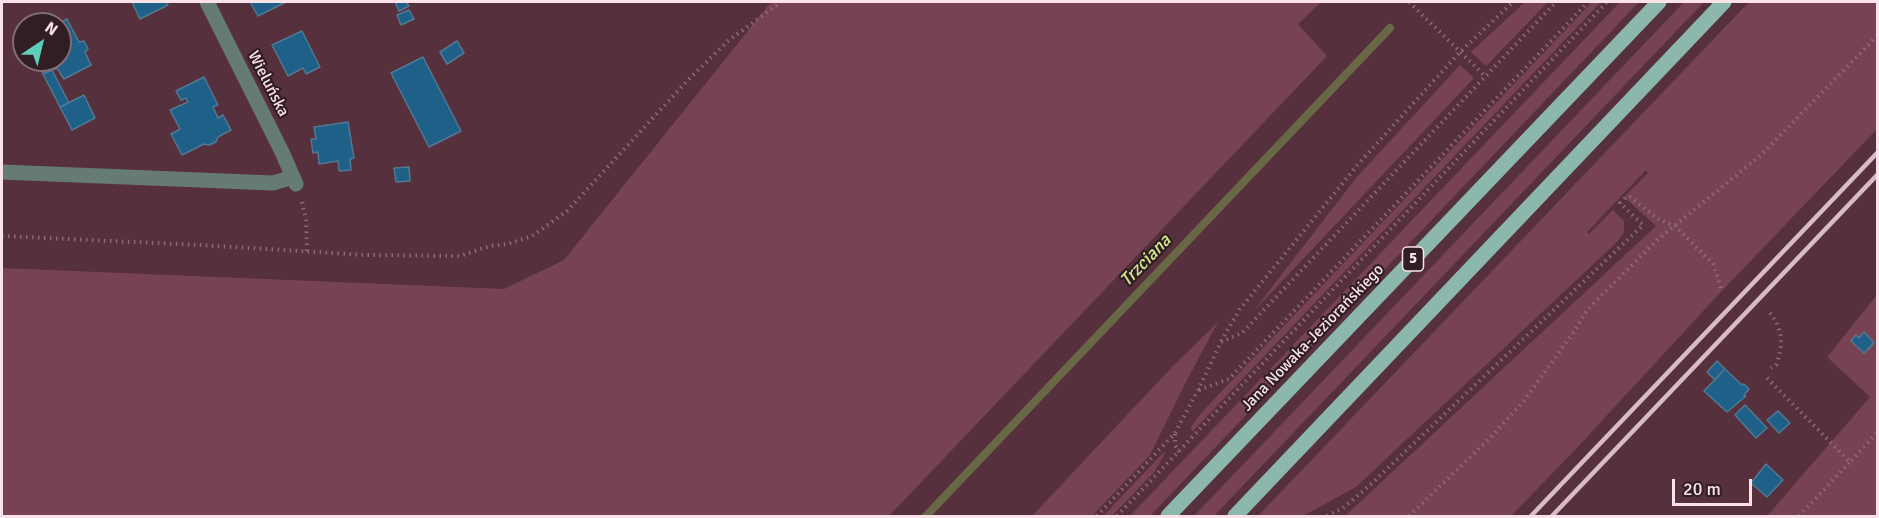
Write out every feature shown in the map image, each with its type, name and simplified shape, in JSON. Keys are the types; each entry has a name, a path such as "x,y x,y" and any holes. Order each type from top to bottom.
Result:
{"main road":[{"name":"Jana Nowaka-Jeziorańskiego","path":"1167,516 1659,2"},
{"path":"1235,516 1724,2"}],"street":[{"name":"Wieluńska","path":"207,2 294,180"},
{"path":"2,172 273,183 294,180"}],"path":[{"path":"2,237 200,245 365,255 460,256 490,246 508,244 532,236 567,212 688,80 728,41 781,2"},
{"path":"1409,2 1486,77"},
{"path":"1097,516 1175,433 1240,309 1360,162 1460,52 1514,2"},
{"path":"1221,342 1242,333 1556,2"},
{"path":"1198,390 1229,379 1588,2"},
{"path":"1117,516 1607,2"},
{"path":"1409,516 1489,440 1523,402 1587,310 1656,241 1762,154 1878,35"},
{"path":"294,180 306,220 307,252"},
{"path":"1327,516 1343,508 1369,486 1643,225 1620,203 1626,197 1630,197 1658,219 1675,226 1713,264 1721,288"},
{"path":"1770,313 1778,323 1782,346 1776,365 1771,368"},
{"path":"1767,378 1850,462"},
{"path":"1799,516 1878,432"},
{"path":"1175,433 1175,445 1179,452"}],"shaded area":[{"path":"771,2 1321,2 1298,24 1327,56 889,516 2,516 2,268 504,289 564,260"},
{"path":"1525,2 1548,2 1486,66 1471,52"},
{"path":"1592,2 1601,2 1192,432 1191,427 1202,412"},
{"path":"1620,2 1639,2 1150,516 1130,516"},
{"path":"1684,2 1704,2 1214,516 1194,516"},
{"path":"1749,2 1877,2 1877,129 1718,295 1574,451 1511,516 1345,516 1656,226 1624,197 1648,173 1646,170 1587,232 1589,234 1613,210 1624,221 1624,233 1618,241 1356,487 1303,516 1258,516"},
{"path":"1460,65 1474,78 1252,313 1356,178"},
{"path":"1877,295 1877,516 1767,516 1870,397 1827,357"},
{"path":"1218,322 1150,455 1092,516 1032,516 1173,366"},
{"path":"1164,452 1155,471 1112,516 1103,516"}],"building":[{"path":"132,2 166,2 168,5 140,19"},
{"path":"250,2 286,2 258,16"},
{"path":"395,2 406,2 409,6 399,11"},
{"path":"409,10 414,19 401,25 397,15"},
{"path":"72,29 79,42 84,41 88,49 85,52 91,65 64,79 60,72 72,72"},
{"path":"302,31 320,67 306,74 303,68 288,76 272,45"},
{"path":"457,41 464,53 447,64 440,52"},
{"path":"423,57 461,131 429,147 391,73"},
{"path":"53,72 69,103 60,107 43,74"},
{"path":"204,77 218,105 213,107 218,118 223,115 231,130 218,137 216,142 209,145 204,144 182,155 171,134 180,129 170,110 188,102 186,98 181,100 176,91"},
{"path":"84,95 95,118 72,130 60,107"},
{"path":"348,122 354,158 350,159 351,170 339,171 338,161 319,164 318,152 313,153 311,139 316,139 314,127"},
{"path":"409,167 410,181 396,182 394,168"},
{"path":"1864,332 1874,343 1864,353 1851,341 1856,335 1859,338"},
{"path":"1717,361 1725,369 1715,380 1707,372"},
{"path":"1725,369 1749,389 1744,395 1746,396 1727,412 1704,391"},
{"path":"1745,405 1767,428 1756,438 1735,415"},
{"path":"1778,411 1790,423 1779,433 1767,420"},
{"path":"1766,464 1783,480 1767,497 1751,483"}],"waterway":[{"name":"Trzciana","path":"926,516 1390,28"}],"railway":[{"path":"1531,516 1878,152"},
{"path":"1552,516 1878,174"}]}
